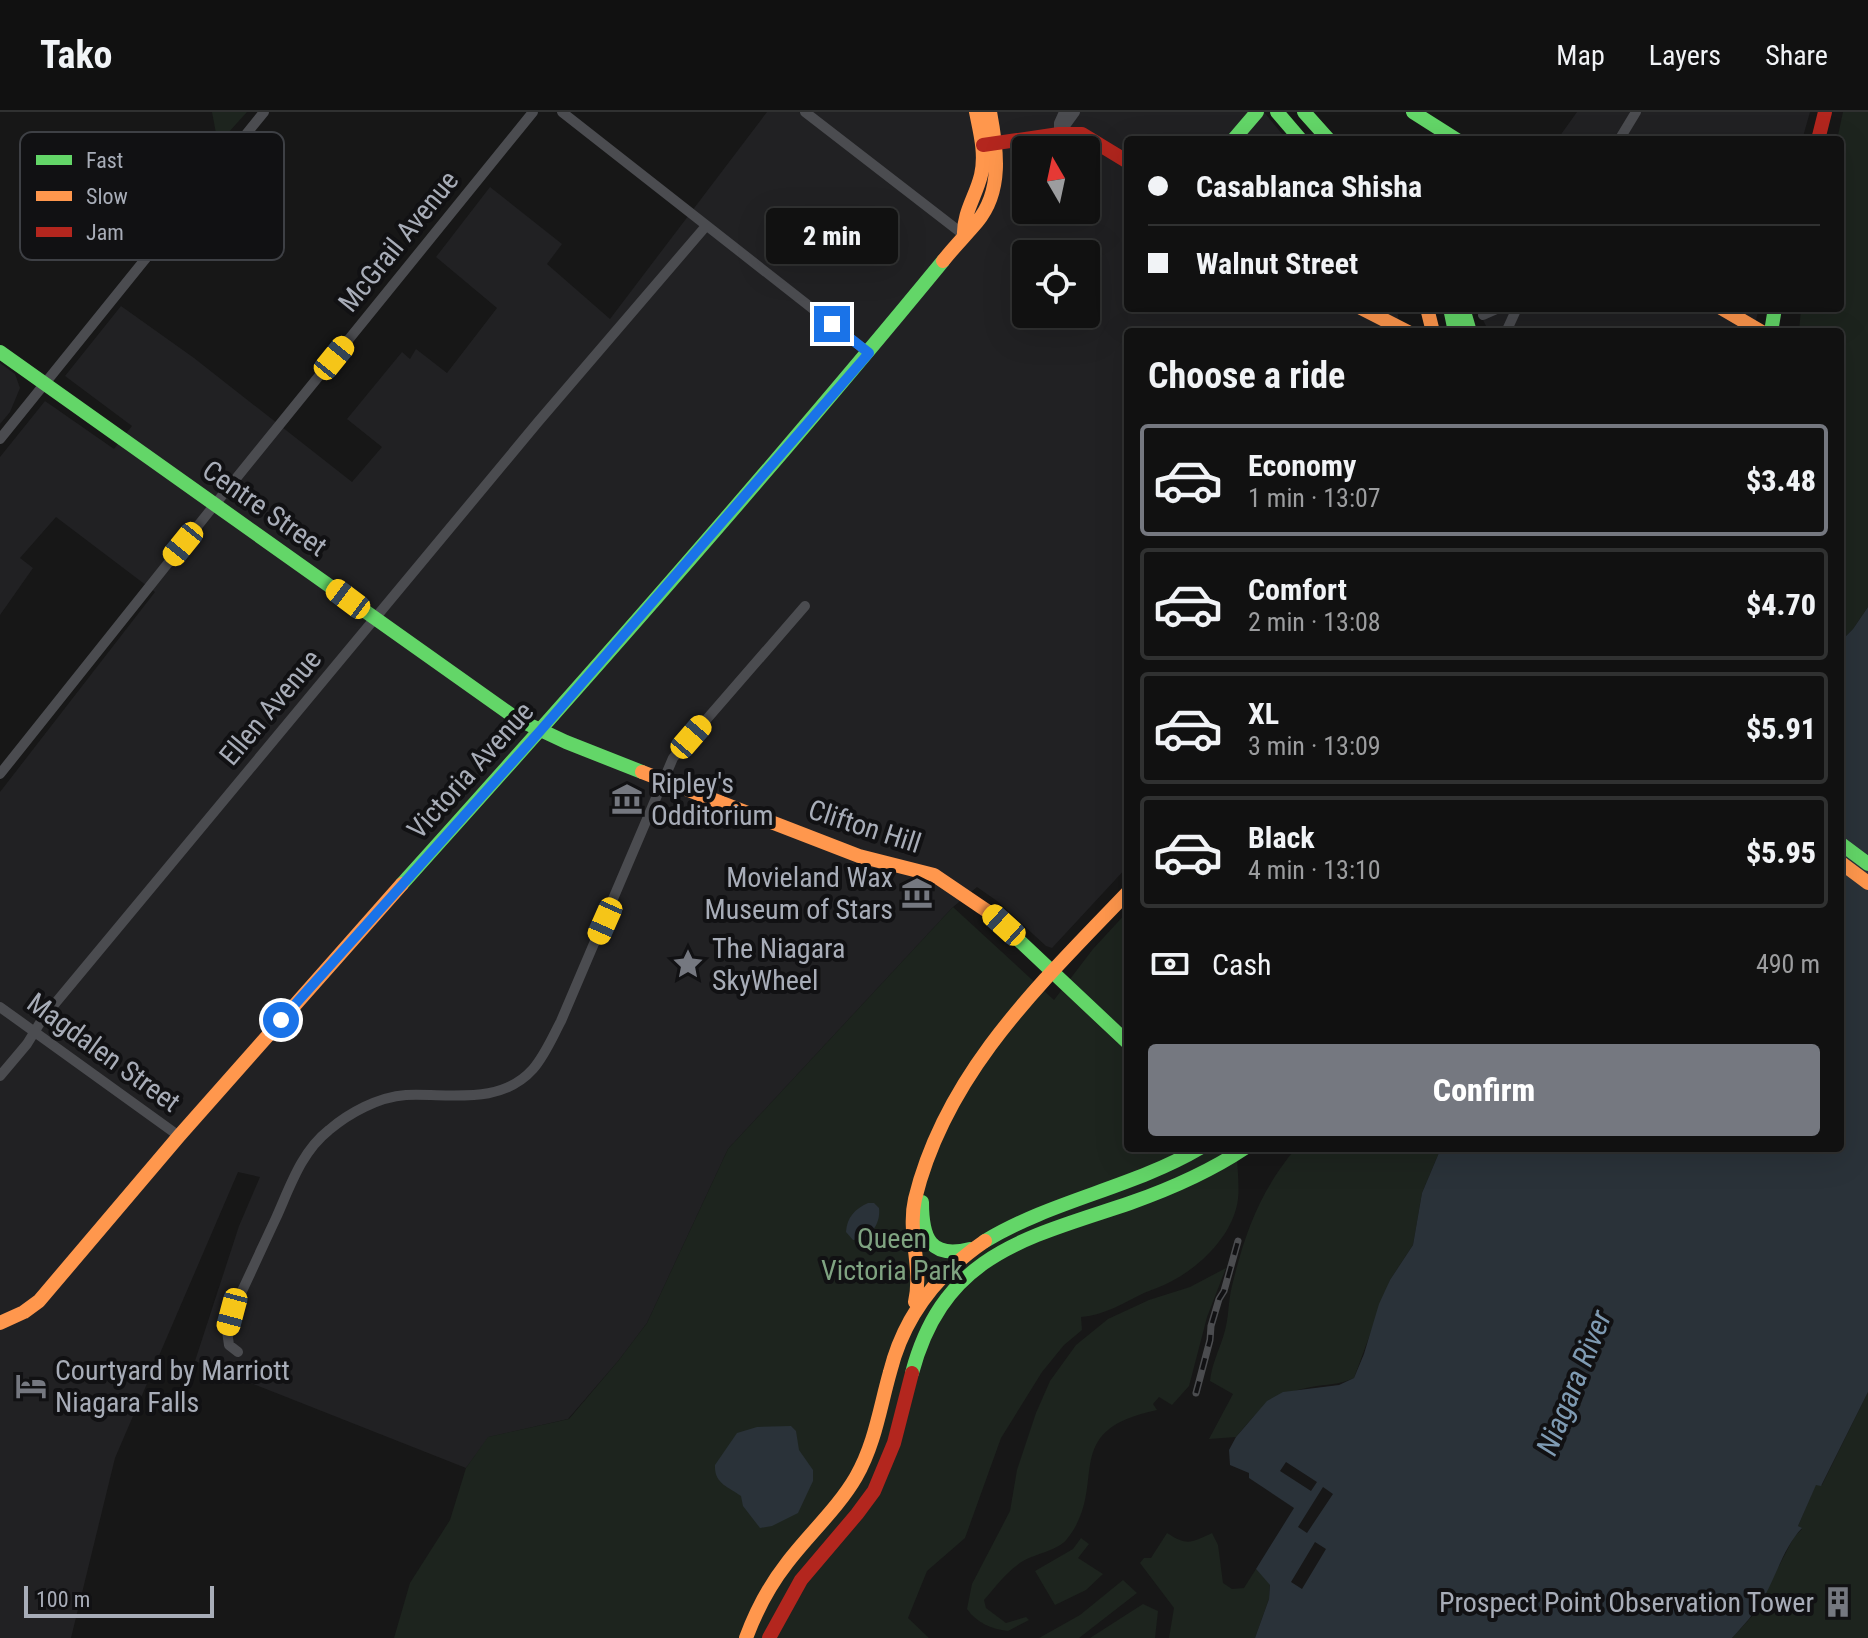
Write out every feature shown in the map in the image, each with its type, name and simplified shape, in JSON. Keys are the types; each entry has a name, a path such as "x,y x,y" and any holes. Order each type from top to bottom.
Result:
{"main road":[{"name":"Victoria Avenue","path":"0,1323 39,1301 179,1136 541,730 869,353 964,235 980,222 990,198 997,166 976,112"},
{"name":"Victoria Avenue","path":"990,112 990,144"},
{"path":"1277,112 1298,136"},
{"path":"1304,112 1325,136"},
{"path":"1413,112 1451,136"},
{"path":"1819,136 1825,112"},
{"path":"1236,136 1256,113"},
{"path":"990,144 1059,134 1082,134 1124,160"},
{"path":"1367,312 1385,328"},
{"path":"1367,312 1400,328"},
{"path":"1470,312 1483,315"},
{"path":"1728,312 1755,328"},
{"name":"Centre Street","path":"0,352 517,719 541,730"},
{"name":"Clifton Hill","path":"541,730 859,856 934,875 980,905 1124,1039"},
{"path":"1844,846 1868,864"},
{"path":"1844,865 1868,883"},
{"path":"746,1638 763,1600 782,1569 846,1492 863,1464 876,1432 890,1369 920,1282 911,1228 914,1204 944,1118 974,1065 1053,972 1124,896"},
{"path":"903,1332 918,1304 936,1281 973,1248 1030,1216 1141,1179 1192,1152"},
{"path":"769,1638 801,1580 853,1519 879,1482 899,1430 921,1343 933,1319 958,1286 984,1262 1012,1245 1172,1188 1207,1172 1236,1152"},
{"path":"923,1173 922,1225 929,1243 946,1253 973,1248"}],"street":[{"path":"248,132 264,112"},
{"name":"McGrail Avenue","path":"0,774 533,112"},
{"path":"562,112 869,353"},
{"path":"805,112 964,235"},
{"path":"1059,134 1059,123 1064,112"},
{"path":"1059,134 1075,112"},
{"path":"1621,136 1636,112"},
{"name":"Ellen Avenue","path":"0,1076 228,794 706,226"},
{"path":"0,439 144,260"},
{"path":"1483,315 1490,312"},
{"path":"238,1352 229,1345 227,1331 232,1312 305,1155 326,1132 350,1114 388,1098 404,1095 466,1097 490,1093 513,1085 532,1071 567,1007 616,896 661,780 673,758 805,606"},
{"name":"Magdalen Street","path":"0,1007 179,1136"}],"shaded area":[{"path":"767,112 1264,112 1284,136 1124,136 1124,312 1398,312 1400,328 1124,328 1124,870 1052,948 977,887 953,907 728,1149 647,1323 568,1419 489,1437 466,1468 195,1361 239,1226 260,1177 238,1172 115,1458 71,1638 0,1638 0,792 155,592 56,517 20,558 33,568 0,615 0,457 45,401 114,449 132,426 65,376 121,306 194,358 352,482 382,447 347,419 402,352 410,359 416,349 447,373 497,308 436,257 490,187 562,244 547,264 610,319"},
{"path":"1577,112 1810,112 1803,136 1560,136"},
{"path":"1479,312 1758,312 1754,328 1487,328"},
{"path":"0,363 15,374 20,388 10,412 0,424"}],"green space":[{"path":"212,112 247,112 229,132 216,132"},
{"path":"1843,112 1868,112 1868,607 1844,638 1844,328 1799,328 1801,312 1844,312 1844,136 1838,136"},
{"name":"Queen Victoria Park","path":"953,907 1054,1000 1093,949 1124,915 1124,1152 1236,1152 1239,1189 1232,1220 1202,1260 1169,1283 1105,1312 1081,1317 1082,1330 1064,1345 1042,1372 1001,1438 965,1538 927,1571 908,1618 929,1638 394,1638 410,1583 450,1520 466,1468 488,1437 569,1419 619,1360 647,1323 728,1149"},
{"path":"1293,1152 1439,1152 1422,1193 1413,1245 1390,1280 1354,1378 1285,1394 1260,1410 1236,1437 1209,1439 1233,1394 1210,1381 1226,1328 1242,1248 1263,1196"},
{"path":"1226,1268 1207,1317 1189,1386 1172,1405 1159,1397 1153,1404 1157,1410 1126,1419 1107,1431 1096,1446 1079,1519 1067,1539 1017,1565 984,1600 986,1608 1006,1623 1026,1617 1029,1620 1008,1631 980,1622 967,1609 972,1584 1010,1511 1017,1470 1050,1381 1076,1345 1108,1319 1149,1300 1190,1287"},
{"path":"1868,1392 1868,1638 1732,1638 1754,1614 1794,1537 1802,1529 1798,1526 1816,1484 1822,1485"},
{"path":"1167,1533 1189,1542 1212,1533 1218,1545 1223,1583 1232,1589 1244,1588 1256,1569 1270,1584 1269,1599 1255,1638 1169,1638 1174,1608 1140,1563 1144,1558 1151,1558"},
{"path":"1081,1538 1089,1544 1078,1558 1103,1574 1086,1590 1055,1605 1035,1571 1073,1549"},
{"path":"1123,1580 1137,1593 1079,1638 1039,1638 1080,1615"},
{"path":"1143,1604 1158,1611 1155,1638 1090,1638"}],"water":[{"name":"Niagara River","path":"1868,607 1868,1392 1821,1486 1816,1485 1798,1526 1802,1528 1785,1552 1764,1597 1732,1638 1255,1638 1269,1599 1270,1585 1256,1569 1294,1508 1249,1478 1249,1473 1230,1465 1229,1450 1236,1437 1267,1401 1283,1392 1339,1385 1354,1378 1379,1304 1390,1280 1413,1245 1422,1193 1439,1152 1844,1152 1844,638"},
{"path":"868,1203 874,1203 879,1208 876,1225 865,1237 853,1240 846,1232 848,1222 856,1211"},
{"path":"791,1426 796,1431 799,1450 813,1470 813,1481 798,1513 772,1526 760,1528 743,1506 741,1496 717,1477 715,1465 737,1433 757,1427"}],"pier":[{"path":"1286,1462 1317,1482 1311,1491 1280,1471"},
{"path":"1323,1487 1333,1494 1307,1533 1298,1527"},
{"path":"1315,1542 1326,1549 1302,1589 1291,1582"}],"railway":[{"path":"1196,1393 1211,1326 1238,1241"}],"traffic: fast":[{"path":"1236,136 1257,112"},
{"path":"1277,112 1298,136"},
{"path":"1304,112 1325,136"},
{"path":"1413,112 1451,136"},
{"path":"402,884 676,576 943,261"},
{"path":"1451,312 1454,328"},
{"path":"1464,312 1469,328"},
{"path":"1772,328 1774,312"},
{"path":"0,352 517,719 642,772"},
{"path":"1844,846 1868,864"},
{"path":"990,913 1124,1039"},
{"path":"985,1241 1038,1215 1147,1174 1193,1152"},
{"path":"912,1373 926,1333 945,1301 968,1276 994,1256 1057,1227 1174,1186 1238,1152"},
{"path":"922,1202 924,1226 931,1243 946,1251 970,1249"}],"traffic: slow":[{"path":"964,235 983,159 976,112"},
{"path":"943,261 977,222 991,197 996,155 990,112"},
{"path":"1369,312 1400,328"},
{"path":"1428,312 1432,328"},
{"path":"1728,312 1755,328"},
{"path":"642,772 859,856 934,875 990,913"},
{"path":"1844,865 1868,883"},
{"path":"0,1323 39,1301 179,1136 402,884"},
{"path":"915,1302 915,1199 929,1153 949,1110 1000,1032 1062,960 1124,896"},
{"path":"746,1638 780,1572 841,1499 863,1464 896,1352 914,1314 952,1267 985,1241"}],"traffic: jam":[{"path":"1819,136 1825,112"},
{"path":"983,145 1059,134 1082,134 1124,160"},
{"path":"769,1638 801,1580 874,1491 894,1443 912,1373"}],"place":[{"name":"Ripley's Odditorium","path":"627,799"},
{"name":"Movieland Wax Museum of Stars","path":"917,893"},
{"name":"The Niagara SkyWheel","path":"688,964"},
{"name":"Courtyard by Marriott Niagara Falls","path":"31,1386"},
{"name":"Prospect Point Observation Tower","path":"1838,1602"}],"route":[{"path":"281,1020 541,730 869,353 832,324"}]}
